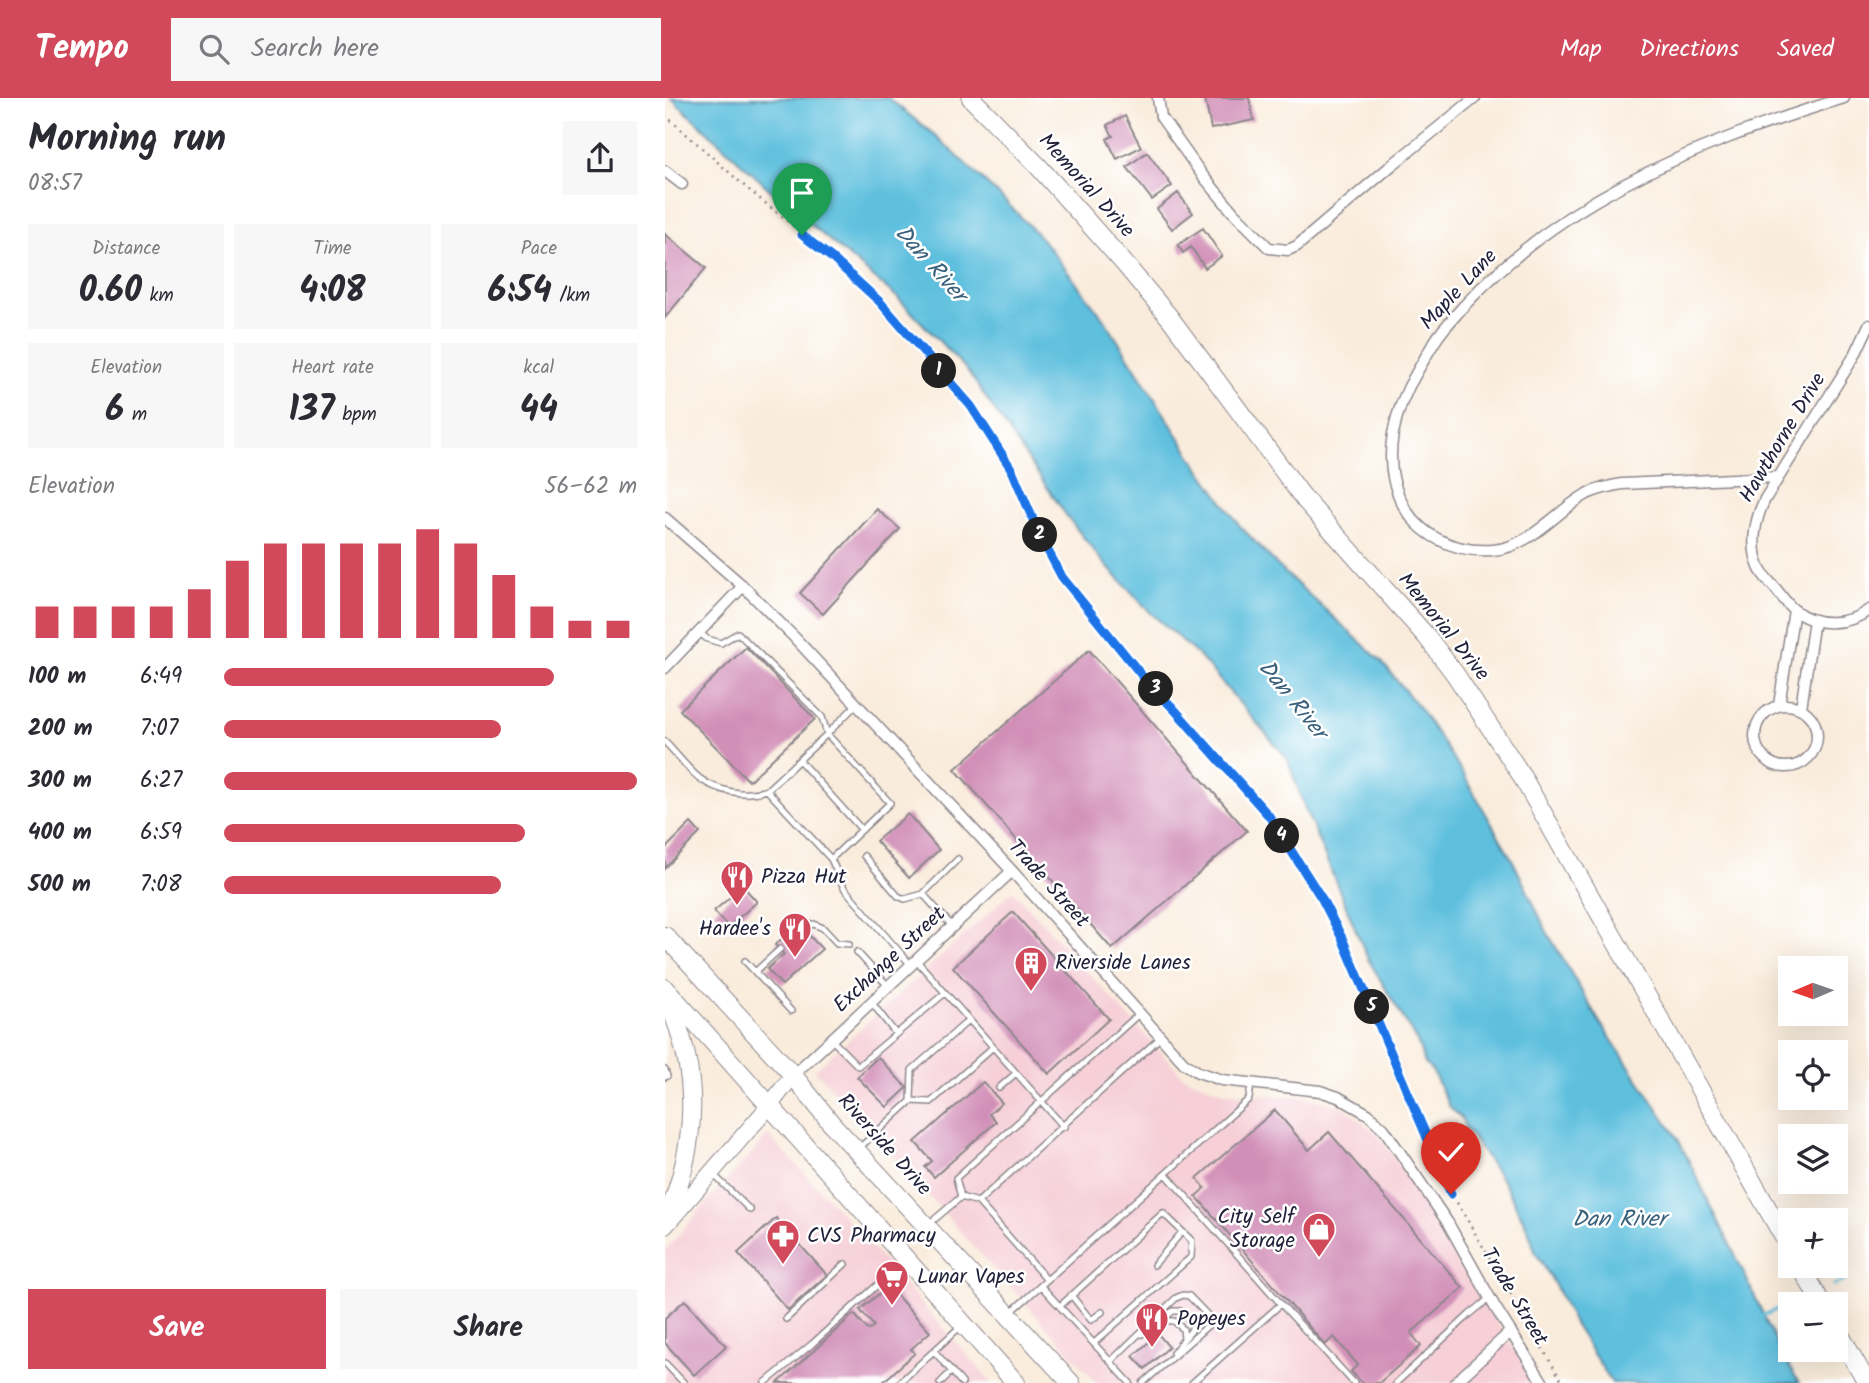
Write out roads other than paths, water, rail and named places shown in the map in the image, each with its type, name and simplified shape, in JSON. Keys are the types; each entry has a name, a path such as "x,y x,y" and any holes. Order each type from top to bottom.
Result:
{"main road":[{"name":"Memorial Drive","path":"971,98 1038,166 1131,271 1170,318 1305,500 1427,637 1455,674 1520,773 1778,1227"},
{"name":"Riverside Drive","path":"665,936 793,1075 857,1150 1072,1383"},
{"path":"665,988 1016,1383"},
{"path":"665,995 688,1062 693,1110 683,1172 666,1219"},
{"path":"666,1219 712,1173 793,1075"},
{"path":"1848,1349 1867,1383"}],"street":[{"path":"1158,98 1161,117 1203,176 1269,248 1288,250 1297,246 1475,98"},
{"name":"Maple Lane","path":"1779,477 1605,487 1573,503 1545,526 1513,546 1478,550 1445,543 1430,535 1411,517 1394,482 1392,440 1403,396 1442,331 1509,263 1560,222 1621,185 1690,151 1844,98"},
{"path":"665,171 682,184"},
{"name":"Hawthorne Drive","path":"1869,325 1855,355 1761,507 1756,522 1754,550 1759,569 1794,610 1814,620 1838,623 1851,620 1869,610"},
{"name":"Trade Street","path":"665,518 743,586 1012,871 1184,1063 1198,1072 1222,1080 1321,1091 1368,1114 1384,1129 1448,1223 1510,1332 1543,1383"},
{"path":"665,668 743,586"},
{"path":"1779,705 1794,610"},
{"path":"1801,708 1814,620"},
{"path":"1779,705 1801,708 1815,723 1816,743 1805,761 1786,768 1767,761 1755,744 1757,724 1770,709 1779,705"},
{"name":"Exchange Street","path":"793,1075 1012,871"},
{"path":"1455,1383 1510,1332"}],"lane":[{"path":"699,632 707,639 721,643 738,633 822,717 827,734 890,803 831,859"},
{"path":"665,742 700,779 737,794 756,794 767,790 855,706"},
{"path":"799,760 862,830"},
{"path":"767,790 831,859 844,888 945,993 1064,1127"},
{"path":"864,856 898,896 905,899 923,894 958,859"},
{"path":"923,894 953,927"},
{"path":"792,937 804,926 814,924 823,928 837,943 849,944"},
{"path":"755,972 779,949"},
{"path":"857,952 889,987"},
{"path":"745,961 791,1011"},
{"path":"832,1040 858,1066 945,993"},
{"path":"872,1003 896,1034"},
{"path":"961,1197 956,1178 1140,1013"},
{"path":"911,1101 912,1070 969,1020"},
{"path":"978,1202 1161,1037"},
{"path":"857,1150 911,1101 931,1102 993,1047"},
{"path":"665,1070 665,1077"},
{"path":"999,1088 1016,1073"},
{"path":"1009,1315 1249,1099 1251,1084"},
{"path":"712,1173 750,1210"},
{"path":"1166,1174 1354,1383"},
{"path":"961,1197 978,1202 1047,1280"},
{"path":"927,1226 961,1197"},
{"path":"1060,1306 1163,1213 1192,1241 1191,1257 1094,1343"},
{"path":"1154,1265 1182,1232"},
{"path":"765,1383 813,1344 905,1259"},
{"path":"786,1319 845,1264"},
{"path":"1041,1286 1131,1383"},
{"path":"1071,1295 1091,1320 1102,1312"},
{"path":"1111,1362 1177,1298 1189,1296 1213,1321 1143,1383"},
{"path":"1396,1383 1490,1298"},
{"path":"1192,1383 1281,1304"},
{"path":"1133,1339 1173,1311 1181,1311 1193,1324 1191,1331 1165,1364"},
{"path":"1161,1320 1174,1321 1183,1329 1184,1339"},
{"path":"899,1383 963,1323"},
{"path":"934,1351 962,1383"},
{"path":"665,1363 684,1383"},
{"path":"940,1383 952,1371"}],"water":[{"name":"Dan River","path":"671,98 888,98 936,136 1043,240 1104,319 1193,459 1240,526 1281,569 1381,661 1421,710 1460,769 1512,859 1547,932 1599,1021 1678,1139 1778,1347 1778,1362 1787,1362 1799,1383 1612,1383 1574,1324 1535,1251 1528,1229 1504,1183 1462,1119 1449,1106 1433,1072 1424,1062 1418,1043 1368,959 1306,811 1287,758 1200,657 1151,613 1102,561 1066,515 967,370 897,297 780,199"}],"waterway":[{"path":"1834,1285 1844,1281"},
{"path":"1762,1316 1778,1309"}],"place":[{"name":"Pizza Hut","path":"737,907"},
{"name":"Hardee's","path":"795,959"},
{"name":"Riverside Lanes","path":"1031,993"},
{"name":"City Self Storage","path":"1319,1259"},
{"name":"CVS Pharmacy","path":"783,1266"},
{"name":"Lunar Vapes","path":"892,1307"},
{"name":"Popeyes","path":"1152,1349"}]}
